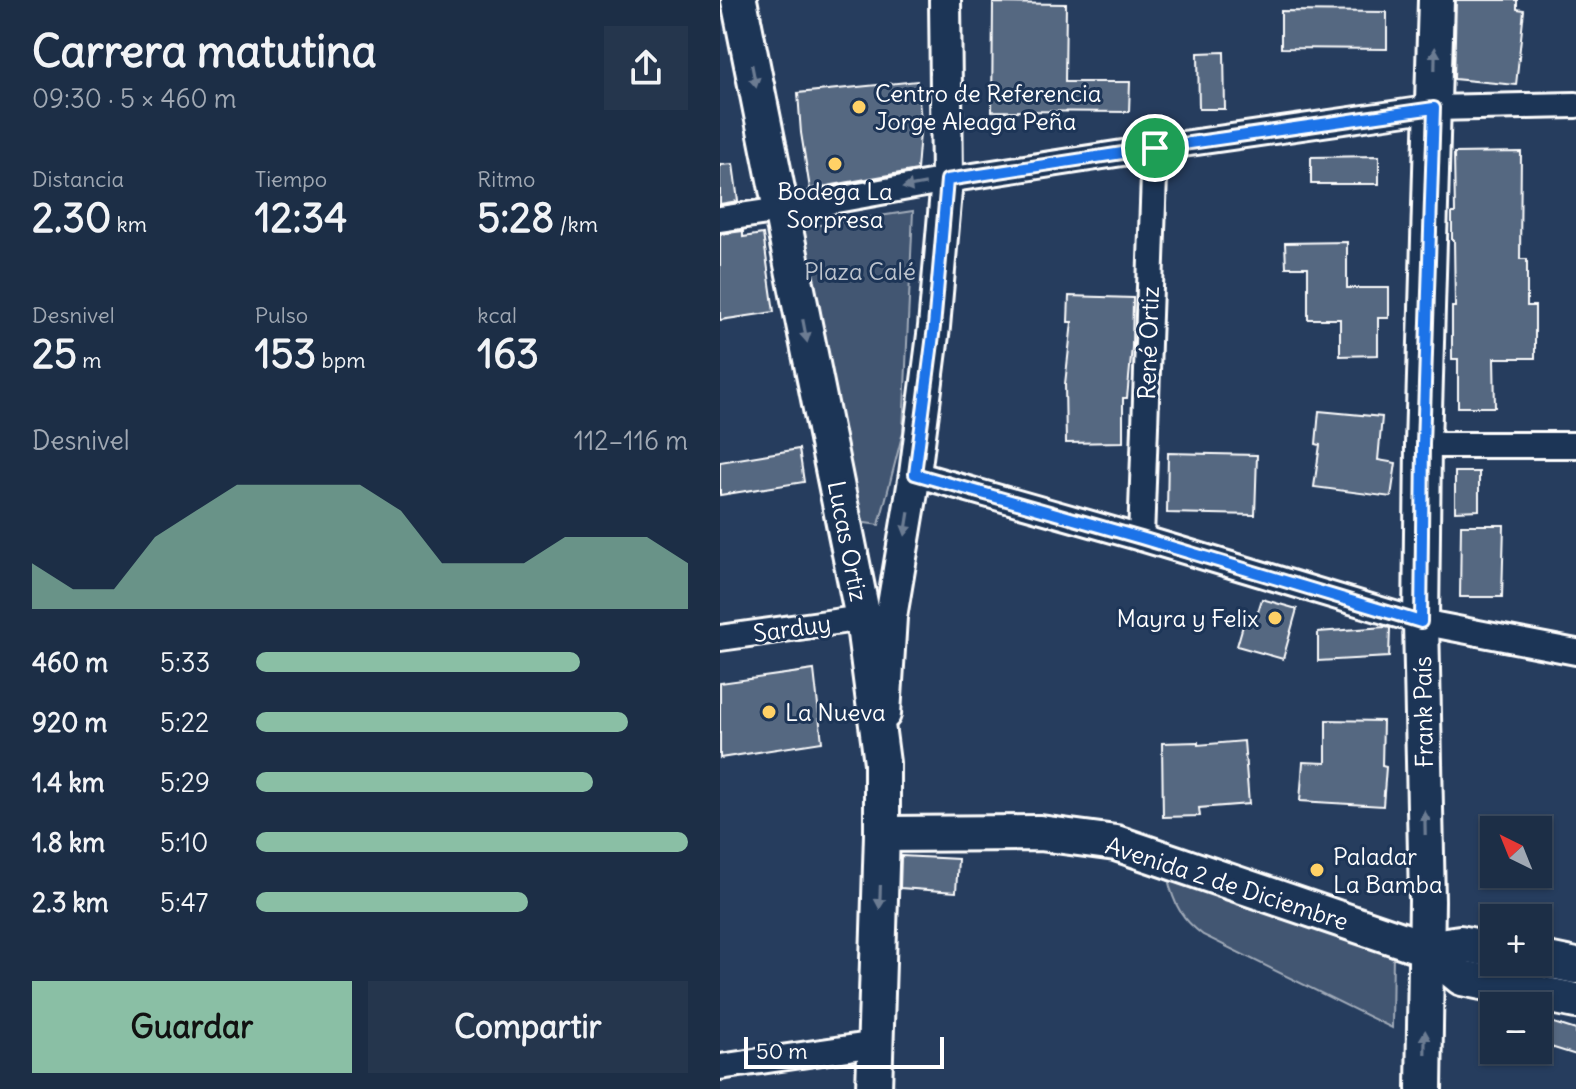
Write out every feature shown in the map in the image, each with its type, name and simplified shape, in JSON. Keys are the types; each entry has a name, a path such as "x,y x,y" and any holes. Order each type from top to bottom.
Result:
{"main road":[{"name":"Lucas Ortiz","path":"739,0 781,210 877,617 882,834 874,1089"},
{"name":"Frank País","path":"1424,1089 1427,901 1421,622 1436,0"},
{"name":"Avenida 2 de Diciembre","path":"882,834 1040,833 1116,843 1425,948 1462,978 1576,1001"},
{"path":"1427,901 1439,929 1460,943"},
{"name":"Avenida 2 de Diciembre","path":"1425,948 1460,943 1480,947"},
{"path":"1552,961 1576,966"},
{"path":"1426,996 1441,984 1462,978"}],"street":[{"path":"877,617 915,474 934,327 947,180 945,0"},
{"path":"720,219 947,180 1434,108 1576,105"},
{"name":"René Ortiz","path":"1141,538 1155,148"},
{"path":"1423,445 1576,445"},
{"path":"915,474 1421,622 1576,652"},
{"name":"Sarduy","path":"720,638 877,617"},
{"path":"720,1067 876,1044"}],"green space":[{"name":"Plaza Calé","path":"913,211 903,432 879,525 858,522 800,228"},
{"path":"1168,879 1393,950 1392,1028 1203,935 1180,911"}],"building":[{"path":"1456,0 1517,0 1517,9 1524,10 1516,85 1454,79"},
{"path":"993,3 1066,4 1065,82 1130,82 1129,112 992,111"},
{"path":"1281,11 1387,12 1387,49 1281,48"},
{"path":"1224,52 1225,109 1199,109 1198,53"},
{"path":"917,81 921,120 917,170 810,189 798,93"},
{"path":"1521,152 1520,259 1527,259 1527,306 1535,306 1535,358 1494,358 1495,407 1458,407 1458,359 1452,359 1452,307 1455,307 1452,240 1454,153"},
{"path":"1379,156 1379,184 1311,184 1311,157"},
{"path":"733,164 738,201 720,204 720,165"},
{"path":"743,231 743,237 763,234 774,312 720,320 720,234"},
{"path":"1347,242 1347,288 1389,288 1389,318 1378,318 1378,355 1340,356 1340,319 1308,319 1308,267 1286,267 1285,243"},
{"path":"1069,296 1133,298 1127,398 1123,398 1123,442 1066,443 1065,384 1072,322 1068,322"},
{"path":"1319,411 1382,417 1378,460 1396,463 1391,497 1314,487 1320,445 1316,444"},
{"path":"799,449 804,482 720,495 720,462"},
{"path":"1168,453 1257,455 1255,515 1167,513"},
{"path":"1455,472 1479,472 1479,510 1455,511"},
{"path":"1461,525 1504,525 1502,597 1460,597"},
{"path":"1262,599 1297,609 1283,659 1237,646 1246,615 1256,618"},
{"path":"1390,628 1389,657 1318,661 1318,632"},
{"name":"La Nueva","path":"814,670 822,742 720,758 720,683"},
{"path":"1326,720 1383,721 1382,766 1386,767 1383,806 1300,801 1303,762 1326,763"},
{"path":"1244,741 1249,804 1199,808 1200,816 1163,817 1162,743 1198,742 1198,745"},
{"path":"901,856 958,859 956,892 900,888"},
{"path":"1552,1022 1576,1030 1576,1055 1552,1047"}],"place":[{"name":"Centro de Referencia Jorge Aleaga Peña","path":"859,107"},
{"name":"Bodega La Sorpresa","path":"835,164"},
{"name":"Mayra y Felix","path":"1275,618"},
{"name":"La Nueva","path":"769,712"},
{"name":"Paladar La Bamba","path":"1317,870"}],"route":[{"path":"1434,108 1423,445 1421,622 915,474 934,327 947,180 1155,148 1434,108"}]}
